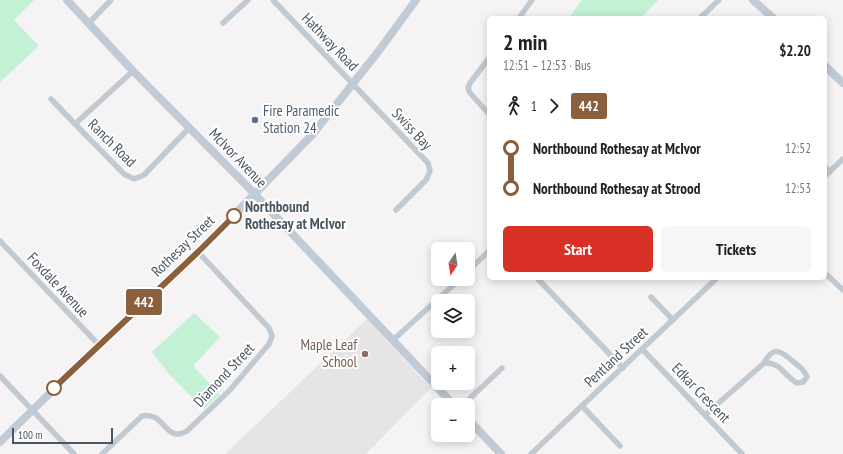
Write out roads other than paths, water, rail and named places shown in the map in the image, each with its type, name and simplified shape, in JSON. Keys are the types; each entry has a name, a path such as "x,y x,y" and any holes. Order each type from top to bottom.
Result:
{"street":[{"name":"McIvor Avenue","path":"67,0 447,398"},
{"path":"89,23 111,0"},
{"path":"223,23 248,0"},
{"name":"Hathway Road","path":"273,0 353,84"},
{"name":"Rothesay Street","path":"0,442 99,345 198,252 312,135 353,84 416,0"},
{"path":"520,16 532,0"},
{"path":"702,16 719,0"},
{"path":"753,0 770,16"},
{"path":"487,61 470,83 468,88 470,93 487,112"},
{"path":"827,68 843,83"},
{"name":"Ranch Road","path":"134,71 75,124 124,174 134,179 144,174 190,128"},
{"name":"Swiss Bay","path":"353,84 428,163 430,171 426,180 396,210"},
{"path":"52,99 75,124"},
{"path":"827,174 843,159"},
{"path":"827,169 830,172"},
{"name":"Foxdale Avenue","path":"0,241 99,345"},
{"name":"Diamond Street","path":"102,454 142,416 149,414 156,417 170,431 176,434 182,434 230,390 269,344 272,336 269,328 198,252"},
{"path":"475,265 487,254"},
{"path":"827,275 843,290"},
{"path":"540,280 623,368"},
{"name":"Pentland Street","path":"531,454 715,280"},
{"path":"393,340 452,286"},
{"path":"651,297 673,320"},
{"name":"Edkar Crescent","path":"642,349 742,454"},
{"path":"705,415 764,363 768,354 779,351 783,352 805,372 806,377 803,382 797,383 777,365 772,362 764,363"},
{"path":"470,398 502,368"},
{"path":"0,376 74,454"},
{"path":"582,406 620,446"},
{"path":"475,426 501,454"}],"place":[{"name":"Fire Paramedic Station 24","path":"255,120"},
{"name":"Northbound Rothesay at McIvor","path":"234,216"},
{"name":"Maple Leaf School","path":"365,354"}]}
